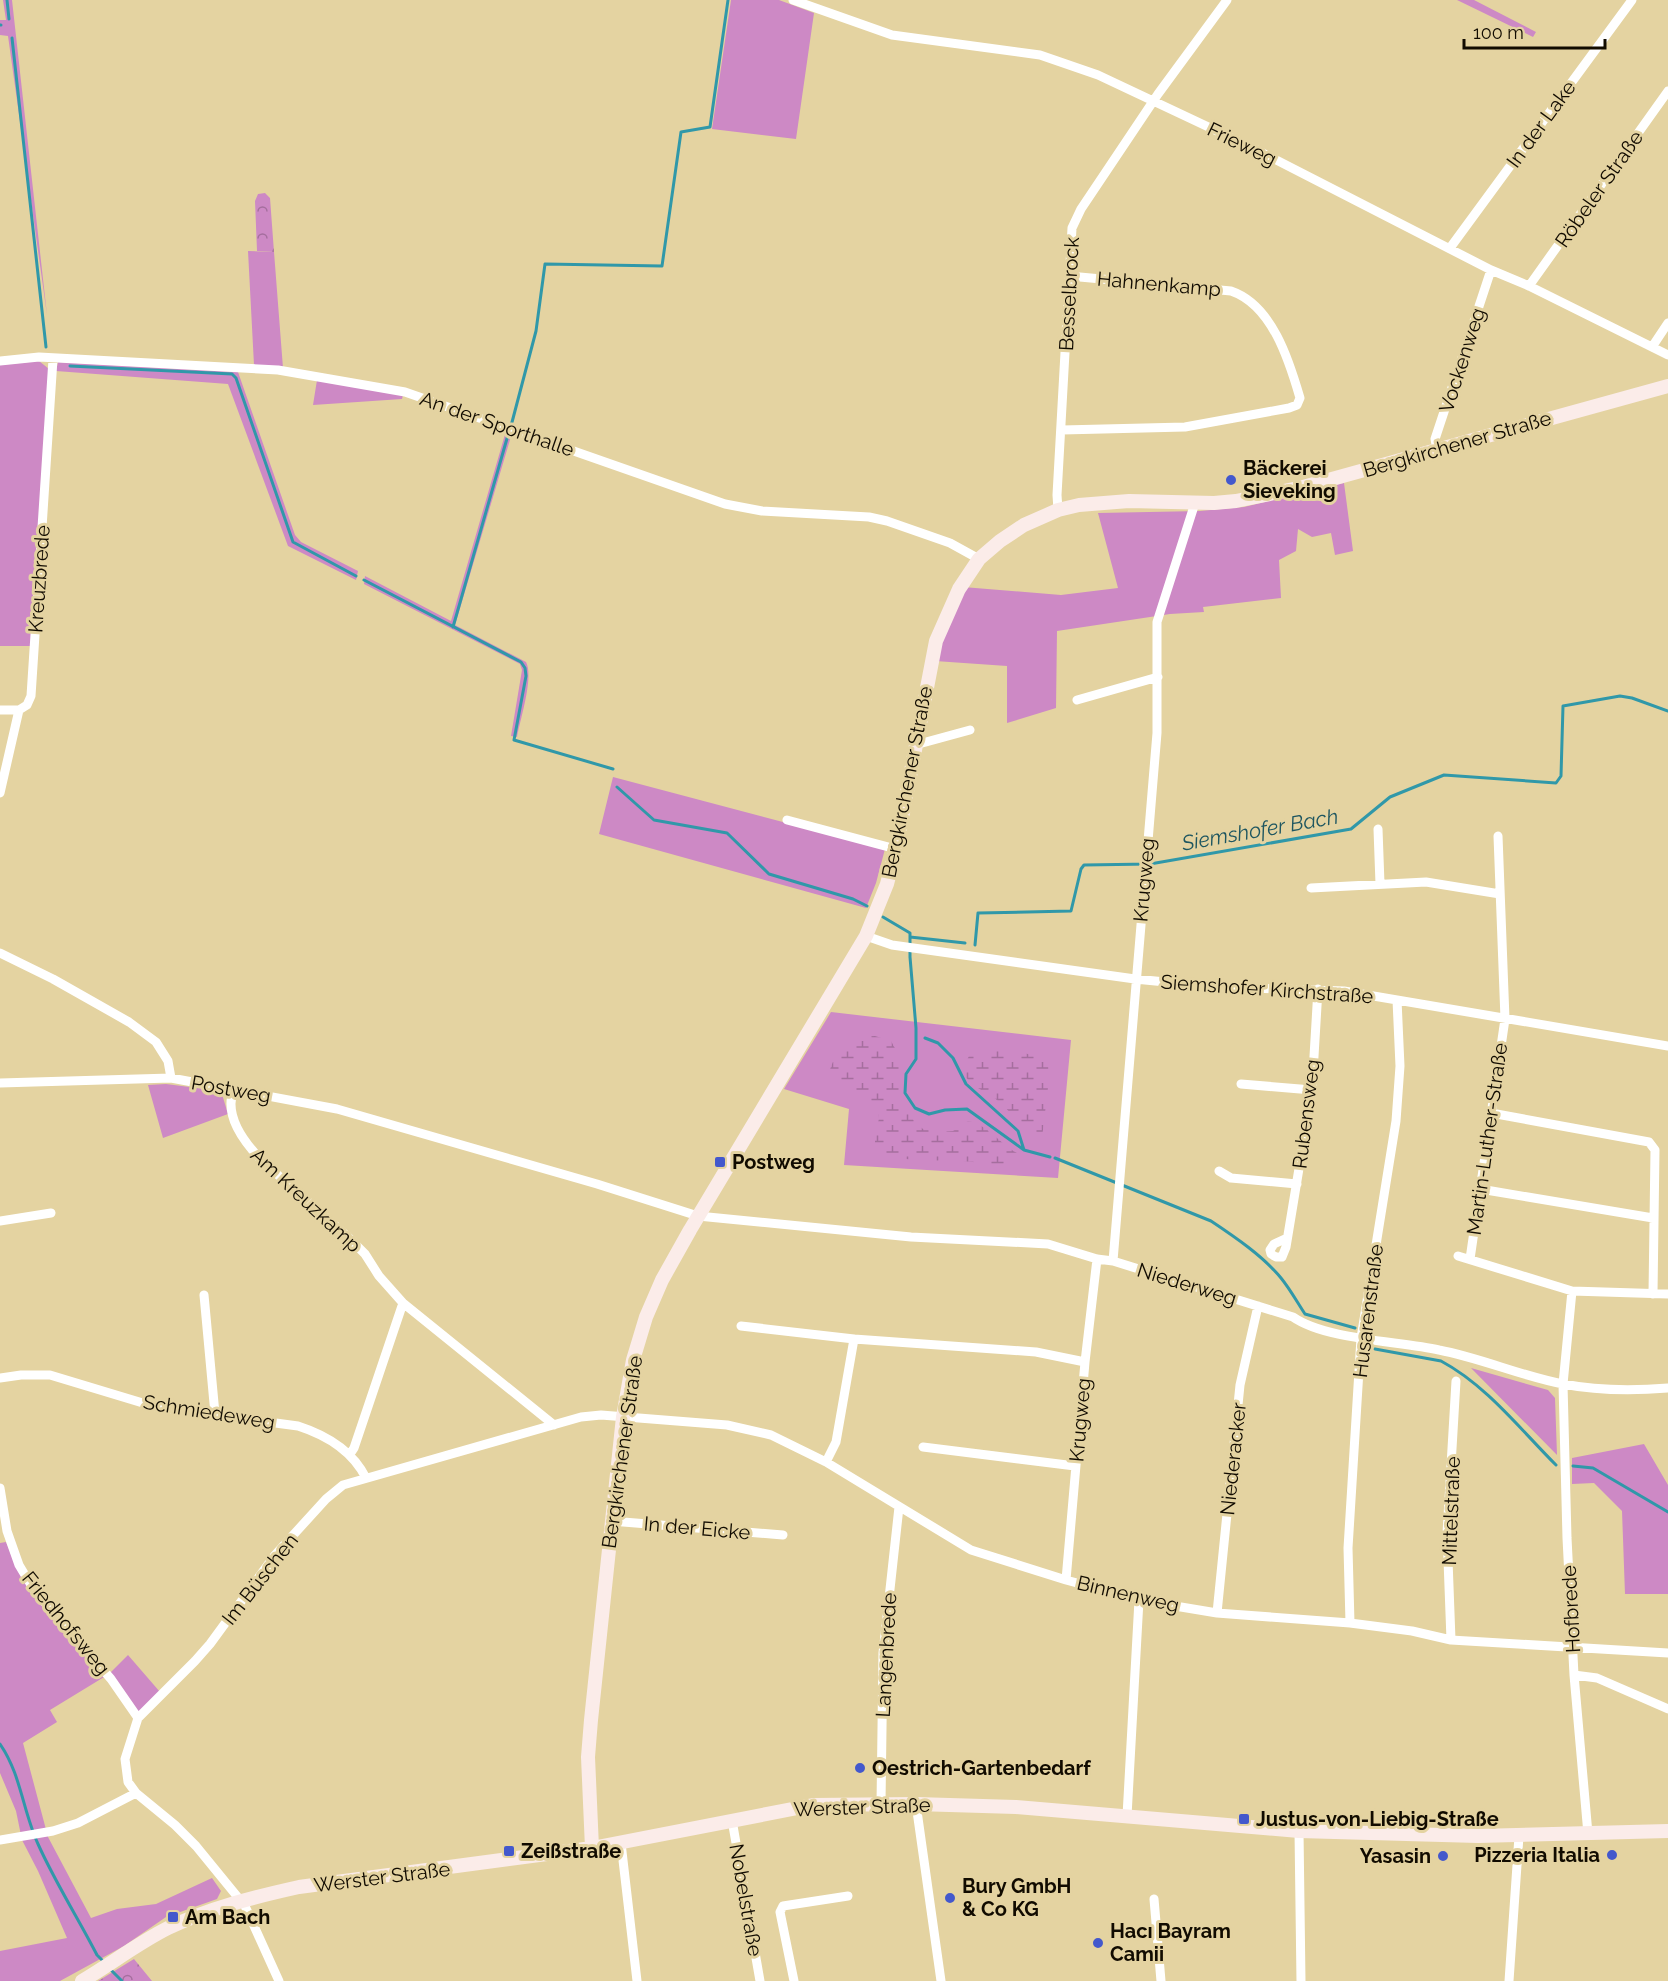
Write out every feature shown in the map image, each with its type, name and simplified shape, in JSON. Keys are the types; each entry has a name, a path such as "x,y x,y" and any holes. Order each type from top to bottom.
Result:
{"street":[{"name":"Frieweg","path":"793,0 892,35 1040,55 1105,78 1253,148 1491,270 1529,286 1668,356"},
{"name":"Besselbrock","path":"1058,510 1072,228 1081,209 1227,0"},
{"name":"In der Lake","path":"1450,248 1632,0"},
{"name":"Röbeler Straße","path":"1529,286 1668,91"},
{"name":"Vockenweg","path":"1437,450 1436,439 1491,270"},
{"name":"Hahnenkamp","path":"1062,430 1185,428 1289,408 1297,405 1300,398 1287,356 1276,334 1260,312 1241,294 1231,291 1069,276"},
{"path":"1652,347 1668,323"},
{"name":"An der Sporthalle","path":"0,361 39,357 278,370 405,392 725,504 762,511 869,517 950,543 979,559"},
{"name":"Kreuzbrede","path":"0,793 19,710 27,705 31,696 53,359"},
{"name":"Bergkirchener Straße","path":"592,1848 588,1757 611,1521 623,1417 633,1360 646,1317 662,1280 866,936 887,884 896,849 936,641 959,589 979,559 1000,540 1024,525 1058,510 1102,502 1236,501 1303,487 1668,386"},
{"name":"Krugweg","path":"1113,1261 1157,734 1157,622 1195,503"},
{"path":"1077,700 1158,677"},
{"path":"0,710 19,710"},
{"path":"915,745 970,730"},
{"path":"787,820 896,849"},
{"path":"1378,829 1380,884"},
{"name":"Martin-Luther-Straße","path":"1470,1259 1504,1019 1498,836"},
{"path":"1311,888 1426,882 1500,894"},
{"name":"Siemshofer Kirchstraße","path":"866,936 892,945 1136,979 1216,987 1344,991 1668,1046"},
{"path":"0,953 53,979 129,1022 156,1042 168,1061 171,1078"},
{"name":"Rubensweg","path":"1287,1238 1312,1090 1318,989"},
{"name":"Husarenstraße","path":"1350,1623 1348,1548 1361,1338 1396,1121 1400,1066 1397,1000"},
{"name":"Postweg","path":"0,1083 171,1078 234,1089 337,1109 597,1184 698,1216"},
{"path":"1241,1084 1312,1090"},
{"name":"Am Kreuzkamp","path":"234,1089 229,1100 232,1117 249,1148 293,1190 347,1236 403,1303 554,1425"},
{"path":"1491,1113 1649,1142 1655,1150 1653,1294"},
{"path":"1219,1171 1231,1178 1297,1184"},
{"path":"1480,1189 1653,1218"},
{"path":"0,1221 51,1214"},
{"name":"Niederweg","path":"698,1216 911,1237 1048,1244 1096,1259 1113,1261 1293,1317 1304,1325 1361,1338 1441,1350 1563,1384 1626,1391 1668,1388"},
{"name":"Martin-Luther-Straße","path":"1458,1256 1572,1291 1668,1294"},
{"name":"Krugweg","path":"1066,1580 1096,1259"},
{"name":"Hofbrede","path":"1572,1291 1563,1384 1566,1538 1574,1675 1588,1834"},
{"path":"204,1295 215,1414"},
{"path":"350,1454 403,1303"},
{"name":"Niederacker","path":"1217,1613 1240,1386 1258,1306"},
{"path":"741,1326 854,1339 1036,1352 1085,1362"},
{"path":"826,1462 836,1442 854,1339"},
{"name":"Schmiedeweg","path":"0,1378 50,1375 156,1407 298,1426 319,1432 350,1454 361,1467 366,1478"},
{"name":"Mittelstraße","path":"1451,1640 1447,1533 1456,1381"},
{"name":"Im Büschen","path":"240,1901 182,1832 136,1793 128,1782 125,1759 138,1718 210,1644 275,1556 326,1499 343,1485 581,1417 601,1415 623,1417"},
{"name":"Binnenweg","path":"623,1417 727,1425 771,1435 826,1462 970,1550 1139,1600 1217,1613 1350,1623 1412,1631 1451,1640 1668,1653"},
{"path":"923,1447 1075,1466"},
{"name":"Friedhofsweg","path":"0,1488 7,1532 15,1556 34,1590 111,1679 138,1718"},
{"name":"Langenbrede","path":"881,1804 883,1653 899,1507"},
{"name":"In der Eicke","path":"611,1521 783,1535"},
{"path":"1127,1816 1139,1600"},
{"path":"1574,1675 1597,1678 1668,1709"},
{"path":"0,1840 53,1832 78,1823 136,1793"},
{"path":"916,1803 942,1981"},
{"name":"Werster Straße","path":"82,1981 166,1929 240,1901 299,1887 592,1848 813,1805 916,1803 1016,1807 1299,1831 1519,1836 1668,1831"},
{"name":"Nobelstraße","path":"732,1820 760,1981"},
{"path":"1299,1831 1301,1981"},
{"path":"1509,1981 1519,1836"},
{"path":"621,1843 637,1981"},
{"path":"794,1981 780,1912 783,1906 848,1896"},
{"path":"1154,1899 1161,1981"},
{"path":"240,1901 245,1906 279,1981"}],"green space":[{"path":"3,0 12,0 47,315 8,36 0,35 0,20 6,20"},
{"path":"731,0 779,0 814,13 796,139 712,129"},
{"path":"1457,0 1474,0 1536,32 1533,37"},
{"path":"265,193 270,198 274,252 257,251 255,201 258,194"},
{"path":"248,251 274,252 283,368 254,365"},
{"path":"39,361 49,369 31,646 0,646 0,365"},
{"path":"58,362 238,372 295,535 301,542 358,571 356,580 288,546 228,384 56,371"},
{"path":"317,380 403,395 402,399 313,405"},
{"path":"506,431 512,433 455,625 526,662 528,678 526,699 517,737 511,736 522,670 520,664 364,584 365,576 451,621"},
{"path":"1344,483 1353,551 1335,555 1331,533 1312,537 1298,529 1296,551 1279,560 1281,598 1203,607 1204,612 1170,614 1057,631 1056,708 1007,723 1007,666 935,661 963,587 1061,595 1118,588 1098,513 1200,511 1244,507"},
{"path":"613,777 885,849 876,883 866,908 599,834"},
{"path":"831,1012 1071,1040 1058,1178 844,1165 849,1109 784,1089"},
{"path":"875,1036 891,1041 897,1052 901,1076 899,1096 906,1111 918,1125 923,1129 938,1132 953,1131 968,1121 975,1123 1017,1153 1018,1160 1012,1166 953,1160 918,1161 875,1150 878,1110 840,1088 828,1077 834,1059 843,1047 856,1039"},
{"path":"977,1048 1016,1050 1048,1061 1049,1079 1042,1138 1033,1138 1003,1105 974,1085 965,1075 966,1062"},
{"path":"166,1084 221,1091 228,1114 163,1138 148,1085"},
{"path":"1471,1368 1548,1390 1555,1398 1557,1455"},
{"path":"1644,1444 1668,1485 1668,1594 1625,1594 1622,1511 1594,1483 1572,1484 1572,1458"},
{"path":"6,1542 16,1566 110,1673 128,1655 160,1692 138,1715 109,1674 50,1710 57,1722 23,1743 48,1837 91,1918 117,1909 156,1904 212,1878 221,1891 217,1899 166,1917 124,1946 60,1981 0,1981 0,1951 67,1938 22,1840 16,1811 0,1773 0,1543"},
{"path":"134,1959 152,1981 98,1981"}],"waterway":[{"path":"7,0 9,19"},
{"path":"511,426 536,331 545,264 662,266 681,132 710,127 728,0"},
{"path":"12,38 46,347"},
{"path":"70,366 232,374 236,378 293,542 356,576"},
{"path":"453,627 508,435"},
{"path":"364,580 521,662 526,676 514,740 613,769"},
{"name":"Siemshofer Bach","path":"975,945 978,913 1071,911 1084,865 1150,864 1351,829 1390,797 1444,775 1556,783 1561,776 1563,706 1620,696 1668,711"},
{"path":"617,787 654,820 727,833 769,874 853,899 867,906"},
{"path":"883,917 910,933 916,1059 906,1074 905,1093 915,1108 929,1114 945,1110 967,1109 1024,1150 1050,1157"},
{"name":"Siemshofer Bach","path":"910,937 965,943"},
{"path":"925,1038 938,1043 953,1058 966,1084 1018,1131 1024,1150"},
{"path":"1055,1158 1211,1221 1266,1262 1287,1287 1305,1314 1355,1328"},
{"path":"1375,1349 1441,1361 1457,1371 1488,1395 1556,1465"},
{"path":"1573,1466 1593,1468 1668,1512"},
{"path":"0,1744 13,1768 33,1832 45,1858 97,1955 105,1963"},
{"path":"109,1968 122,1981"}],"place":[{"name":"Bäckerei Sieveking","path":"1231,480"},
{"name":"Postweg","path":"720,1162"},
{"name":"Oestrich-Gartenbedarf","path":"860,1768"},
{"name":"Justus-von-Liebig-Straße","path":"1244,1819"},
{"name":"Zeißstraße","path":"509,1851"},
{"name":"Pizzeria Italia","path":"1612,1855"},
{"name":"Yasasin","path":"1443,1856"},
{"name":"Bury GmbH & Co KG","path":"950,1898"},
{"name":"Am Bach","path":"173,1917"},
{"name":"Hacı Bayram Camii","path":"1098,1943"}]}
